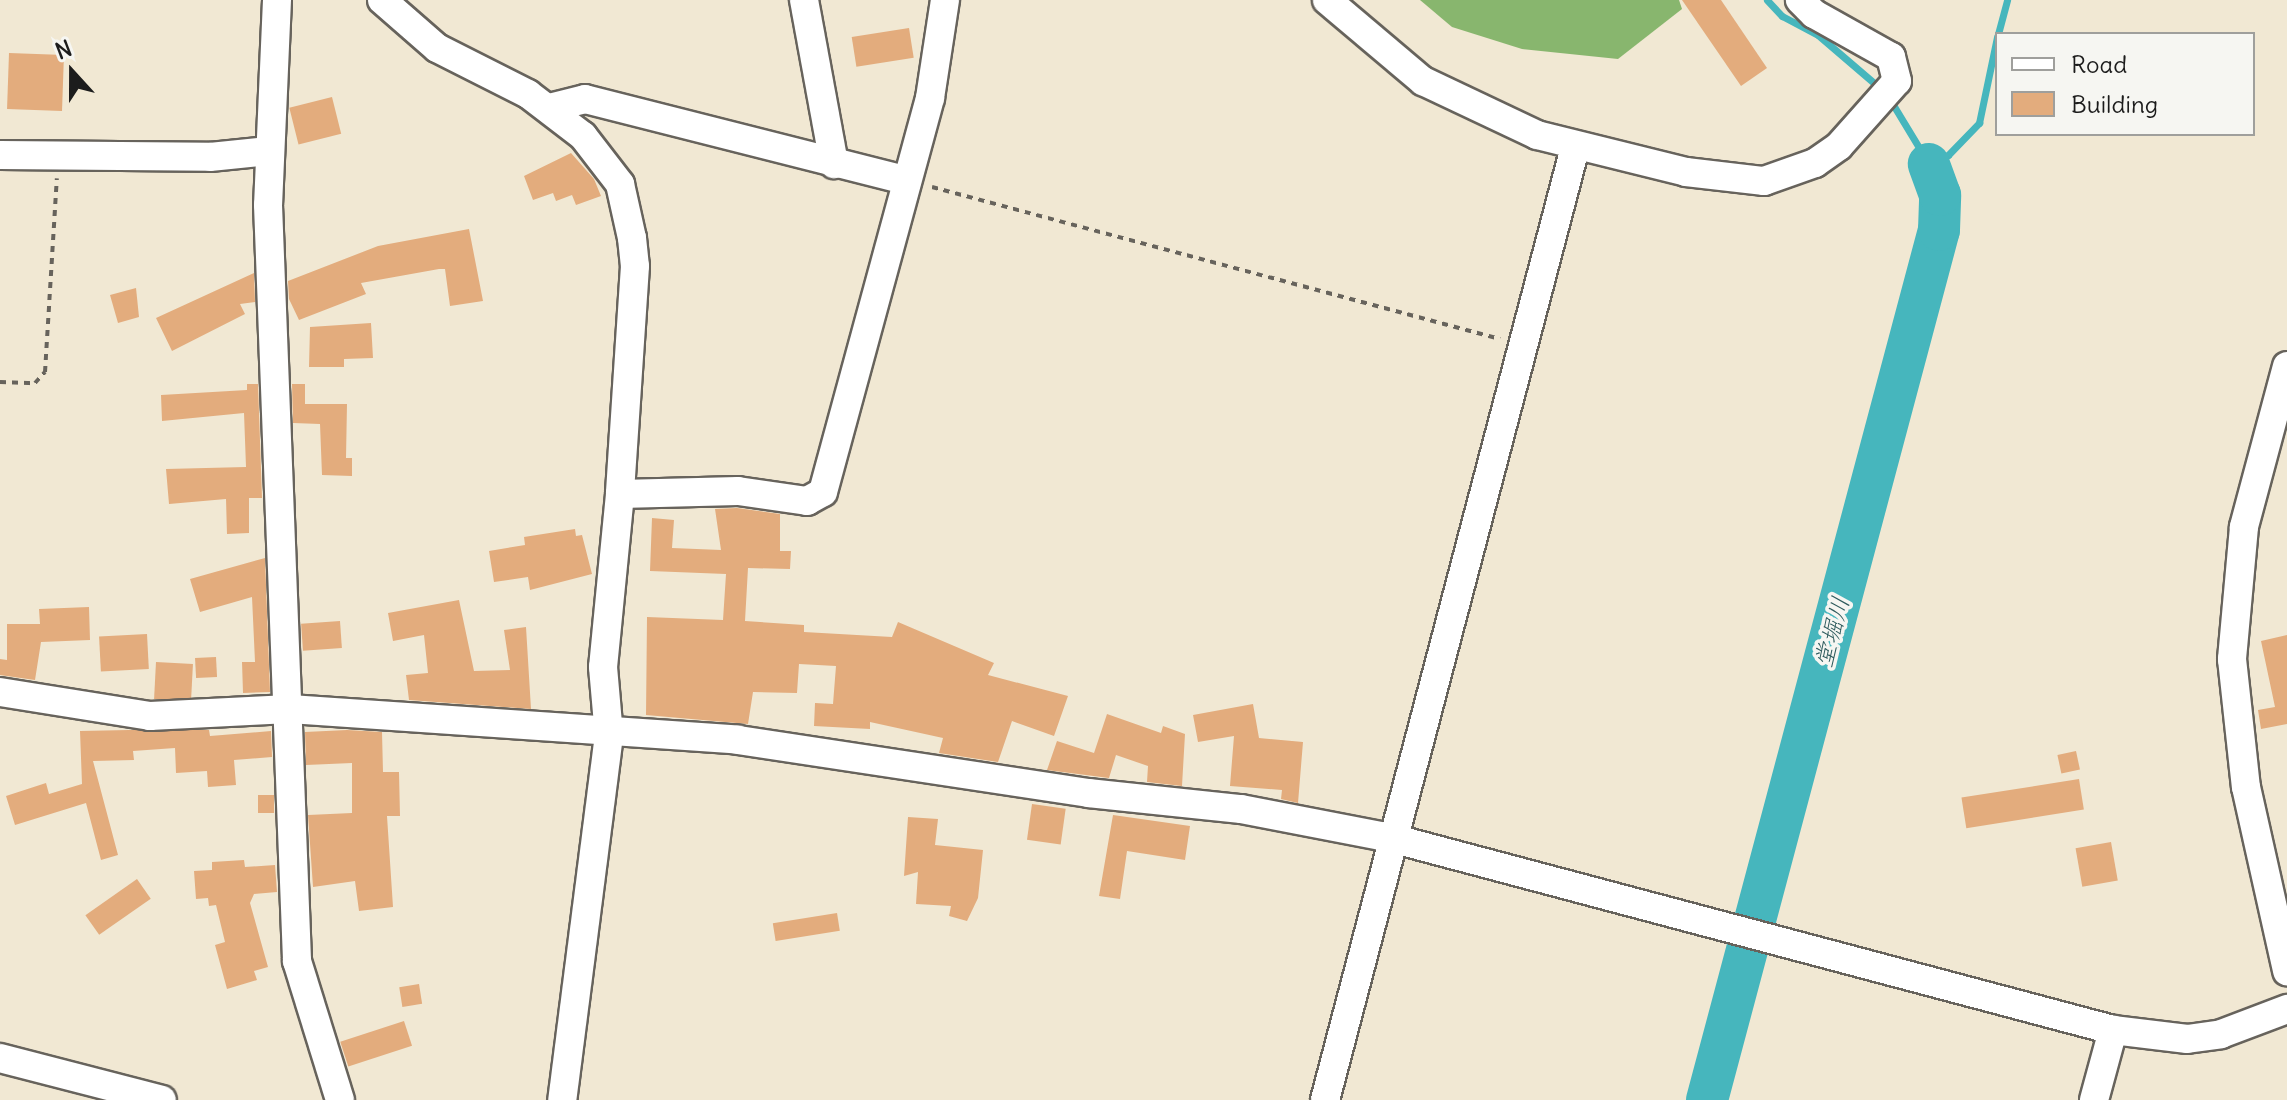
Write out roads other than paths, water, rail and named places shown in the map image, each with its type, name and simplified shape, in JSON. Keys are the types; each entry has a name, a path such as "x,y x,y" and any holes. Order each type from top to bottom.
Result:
{"street":[{"path":"277,0 269,151 297,961 340,1100"},
{"path":"382,0 437,48 549,108 611,167 626,203 635,266 620,494 603,667 609,735 562,1100"},
{"path":"804,0 834,164"},
{"path":"620,494 738,491 807,501 823,492 905,180 930,98 945,0"},
{"path":"1327,0 1423,81 1575,148 1727,178 1764,181 1815,163 1839,146 1889,93 1898,69 1891,57 1800,0"},
{"path":"549,108 585,99 905,180"},
{"path":"1325,1100 1391,838 1525,346 1575,148"},
{"path":"0,155 210,157 269,151"},
{"path":"2287,366 2244,527 2232,659 2246,787 2287,971"},
{"path":"0,692 150,716 289,709 609,735 738,740 1088,793 1241,809 1391,838 2113,1030 2187,1039 2236,1030 2287,1009"},
{"path":"2094,1100 2113,1030"},
{"path":"0,1058 162,1100"}],"waterway":[{"path":"1767,0 1782,16 1818,35 1881,89"},
{"path":"1999,32 2007,0"},
{"path":"1889,98 1929,164 1948,155 1979,123 1995,47"},
{"name":"堂堀川","path":"1707,1100 1939,230 1940,195 1929,164"}]}
